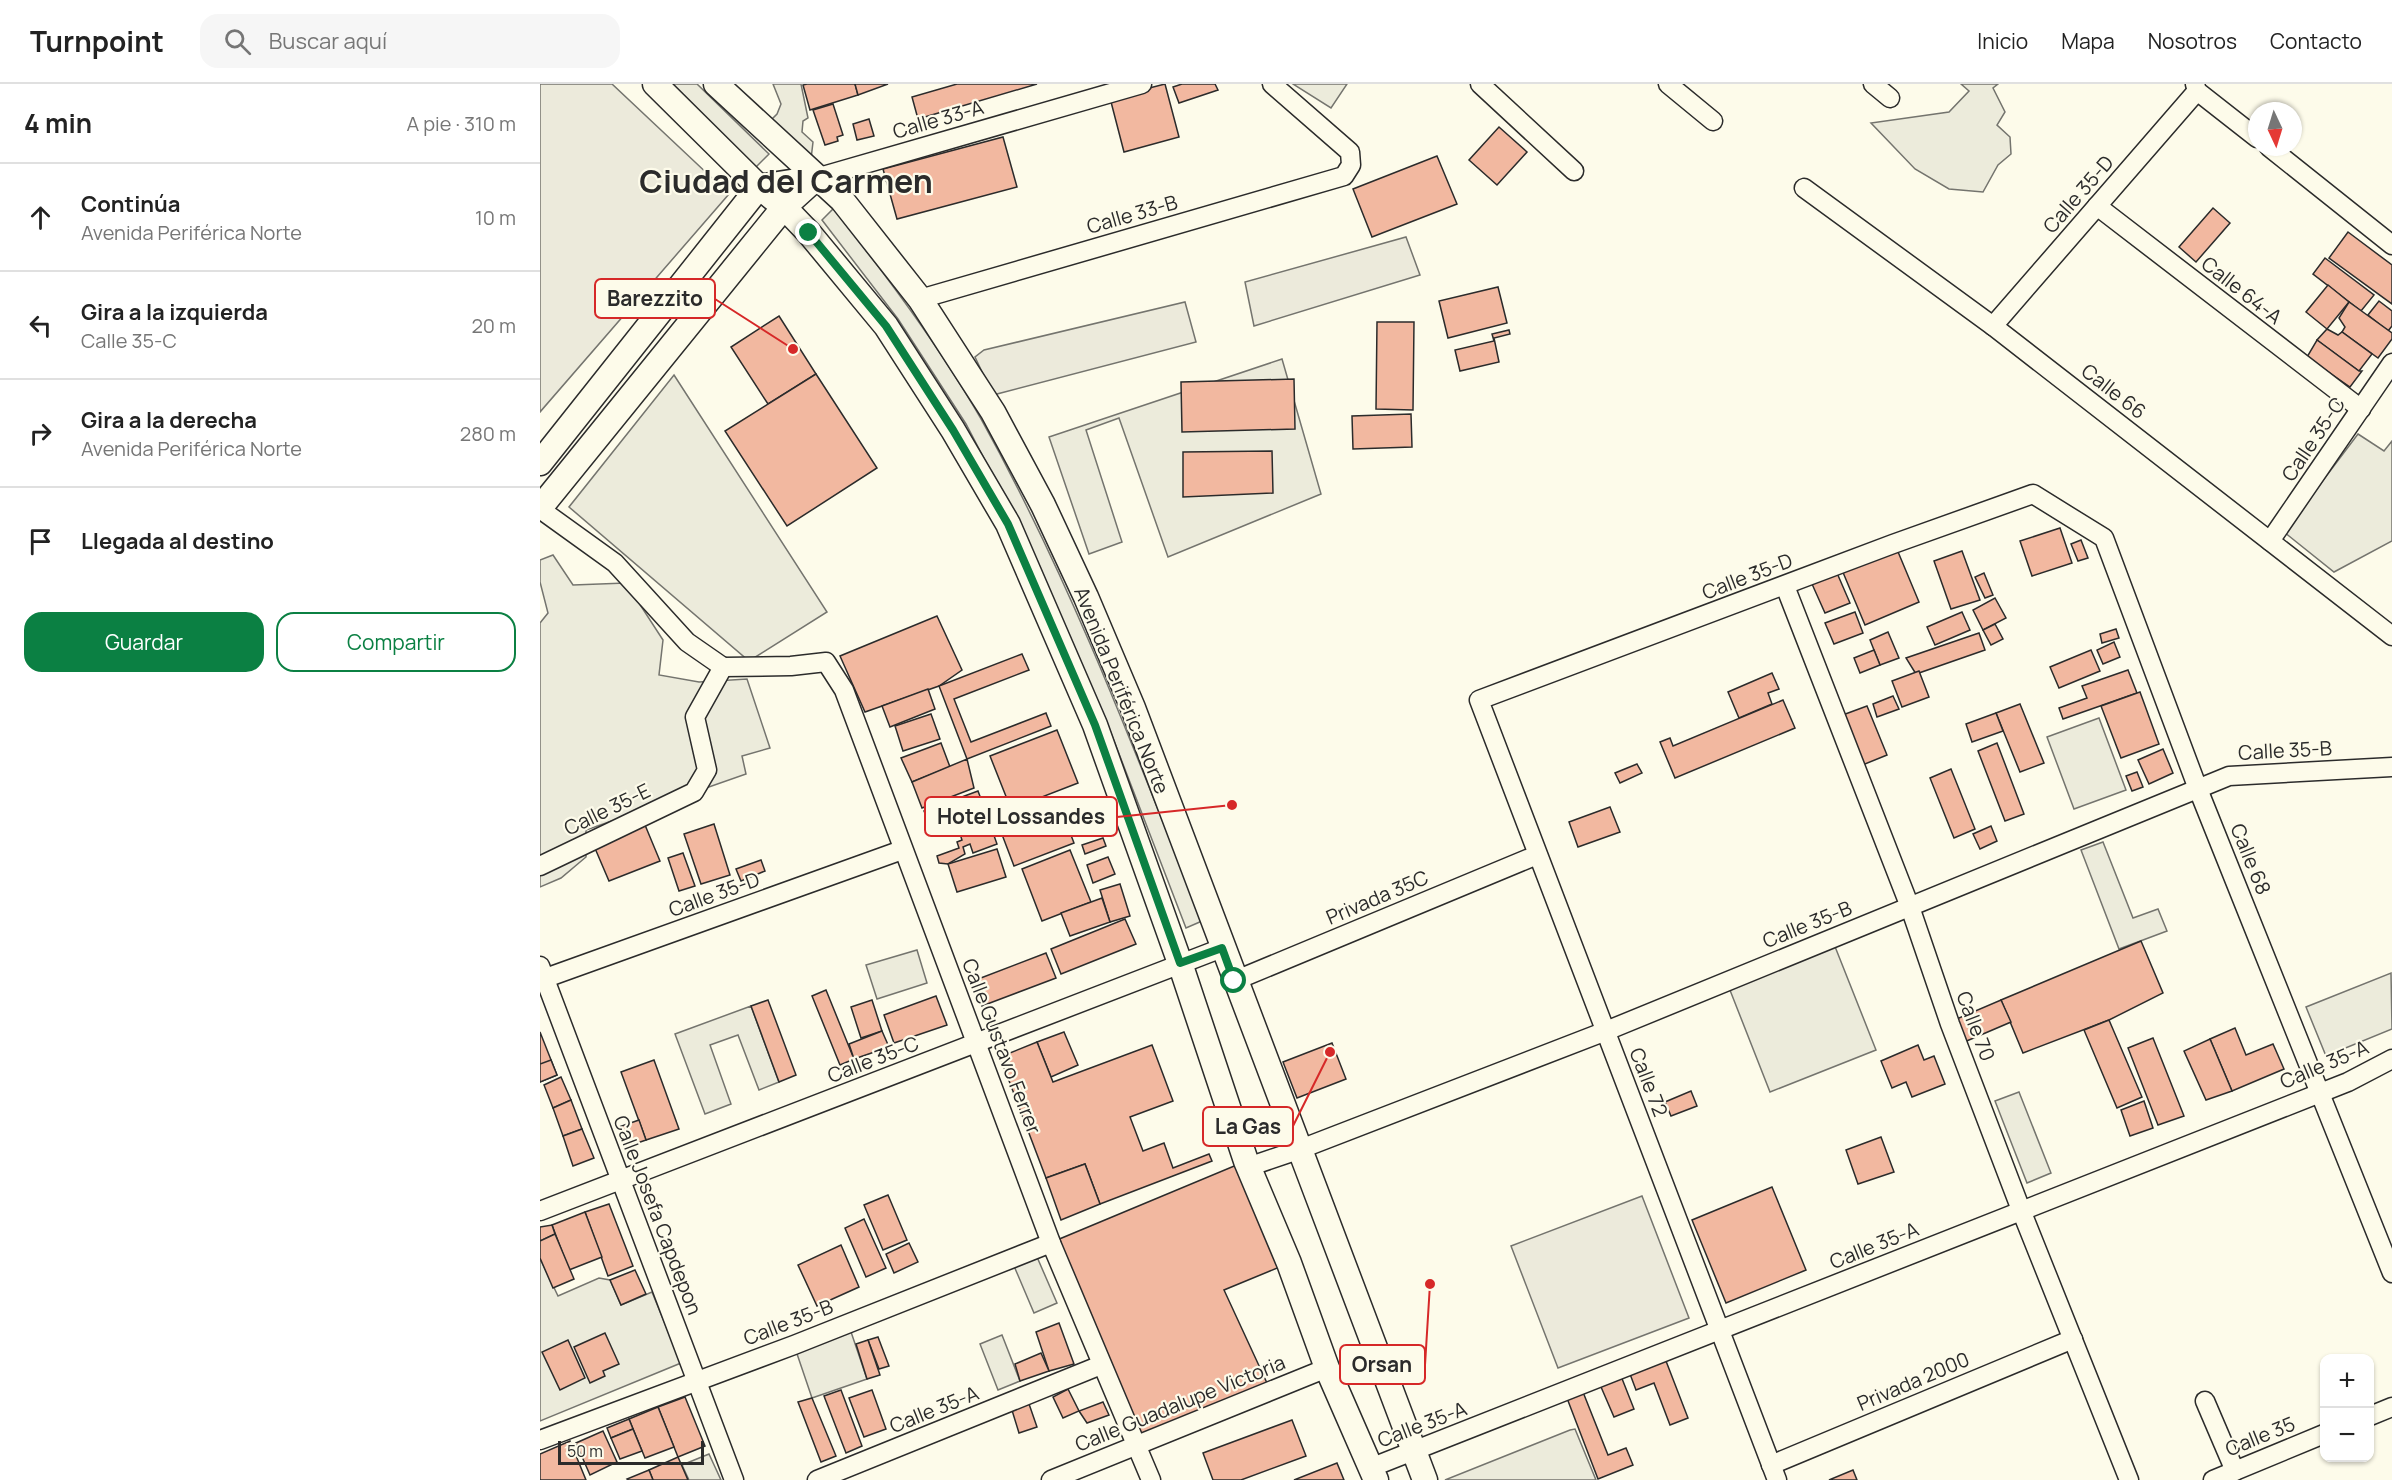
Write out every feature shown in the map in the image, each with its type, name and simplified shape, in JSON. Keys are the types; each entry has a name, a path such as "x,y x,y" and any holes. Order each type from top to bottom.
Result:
{"main road":[{"name":"Avenida Periférica Norte","path":"655,84 809,233 886,326 953,430 1008,524 1095,725 1180,963 1248,1167 1288,1263 1327,1368 1373,1474"},
{"name":"Avenida Periférica Norte","path":"716,84 842,200 920,299 993,412 1043,505 1086,597 1133,708 1234,981 1425,1480"},
{"path":"540,463 759,187 816,178"},
{"path":"540,508 784,207 816,178"}],"street":[{"name":"Calle 33-A","path":"816,178 1142,84"},
{"name":"Calle 33-B","path":"920,299 1344,176 1352,165 1350,152 1272,84"},
{"path":"1480,84 1574,171"},
{"path":"1668,84 1713,121"},
{"path":"1873,84 1890,98"},
{"path":"2196,87 2248,130"},
{"name":"Calle 35-D","path":"1993,326 2196,87"},
{"path":"2280,156 2392,245"},
{"name":"Calle 66","path":"1804,188 1993,326 2392,636"},
{"name":"Calle 64-A","path":"2097,206 2361,409"},
{"name":"Calle 35-C","path":"2271,541 2392,363"},
{"name":"Calle 35-D","path":"1479,700 2032,494"},
{"name":"Calle 68","path":"2032,494 2104,538 2198,789 2392,1273"},
{"path":"540,508 615,563 687,642 723,666"},
{"name":"Calle 70","path":"1785,586 1910,906 1950,1024 2021,1210 2129,1480"},
{"name":"Calle Gustavo Ferrer","path":"723,666 792,666 826,662 844,690 902,850 978,1043 1052,1243 1101,1365 1151,1480"},
{"name":"Calle 35-E","path":"540,866 694,792 707,770 695,717 723,666"},
{"name":"Calle 72","path":"1479,700 1774,1472"},
{"name":"Calle 35-B","path":"1248,1167 1298,1150 1606,1031 2229,776 2392,767"},
{"name":"Calle 35-D","path":"541,975 902,850"},
{"name":"Privada 35C","path":"1234,981 1537,855"},
{"name":"Calle 35-C","path":"540,1211 1222,948"},
{"name":"Calle Josefa Capdepon","path":"541,975 621,1179 734,1480"},
{"name":"Calle 35-A","path":"1373,1474 1414,1453 1594,1378 1719,1332 2021,1210 2348,1082 2392,1059"},
{"name":"Calle 35-B","path":"540,1440 1052,1243"},
{"name":"Privada 2000","path":"1774,1472 2073,1339"},
{"name":"Calle 35-A","path":"817,1480 1101,1365"},
{"name":"Calle Guadalupe Victoria","path":"1051,1480 1327,1368"},
{"path":"2205,1401 2235,1471"},
{"path":"2374,1414 2392,1407"},
{"name":"Calle 35","path":"2213,1480 2320,1436"}],"shaded area":[{"path":"540,84 612,84 729,194 540,412"},
{"path":"670,84 697,84 769,154 756,167"},
{"path":"773,84 801,84 808,118 803,121 802,132 813,142 811,159 769,122 777,114 781,104"},
{"path":"1293,84 1347,84 1331,108"},
{"path":"1961,84 1998,84 1993,88 2005,112 1997,125 2010,137 2011,154 1998,165 1983,192 1949,189 1915,169 1871,123 1949,112 1969,91"},
{"path":"834,208 892,285 947,364 981,419 1013,480 1044,541 1100,666 1202,921 1186,928 1106,720 1016,520 966,424 898,319 822,220"},
{"path":"1406,237 1420,275 1254,326 1245,282"},
{"path":"1185,302 1196,342 993,395 975,357 984,350"},
{"path":"1282,359 1321,494 1168,557 1119,418 1086,430 1122,542 1089,554 1049,437"},
{"path":"674,375 827,612 749,661 569,507"},
{"path":"2358,434 2384,451 2392,441 2392,541 2334,572 2284,532"},
{"path":"553,555 573,585 626,583 663,640 659,675 699,682 747,679 770,748 742,756 746,774 586,830 586,857 561,878 540,887 540,623 548,613 540,582 540,560"},
{"path":"2099,718 2126,790 2074,809 2047,737"},
{"path":"2103,842 2133,918 2158,909 2167,931 2119,949 2081,850"},
{"path":"1832,939 1876,1050 1770,1092 1726,980"},
{"path":"917,950 927,983 877,999 866,965"},
{"path":"2391,973 2392,1029 2326,1056 2306,1007"},
{"path":"751,1006 779,1082 759,1090 738,1035 710,1045 731,1104 705,1114 675,1034"},
{"path":"2019,1092 2051,1173 2027,1183 1995,1101"},
{"path":"1642,1196 1689,1318 1558,1368 1511,1246"},
{"path":"1037,1257 1057,1303 1034,1313 1014,1266"},
{"path":"540,1258 558,1296 599,1278 610,1280 621,1305 652,1292 681,1363 540,1421"},
{"path":"849,1326 867,1379 812,1398 794,1345"},
{"path":"1002,1335 1020,1381 998,1390 980,1344"},
{"path":"1575,1429 1596,1480 1445,1480 1570,1430"},
{"path":"709,1454 721,1480 689,1480 682,1465"}],"building":[{"path":"855,84 858,95 810,110 803,85"},
{"path":"855,84 888,84 858,95"},
{"path":"957,84 1037,84 918,119 912,97"},
{"path":"1165,84 1179,137 1124,152 1110,98"},
{"path":"1182,84 1215,84 1218,90 1179,103 1173,87"},
{"path":"833,104 843,135 837,137 838,141 825,145 813,110"},
{"path":"869,119 874,136 857,140 853,124"},
{"path":"1499,127 1527,152 1497,185 1469,160"},
{"path":"1003,137 1017,187 897,219 883,169"},
{"path":"1437,156 1457,204 1372,237 1353,189"},
{"path":"2213,208 2230,223 2196,262 2179,247"},
{"path":"2348,232 2392,265 2392,304 2329,258"},
{"path":"2325,258 2374,295 2361,311 2313,274"},
{"path":"2328,285 2349,302 2327,329 2306,312"},
{"path":"1498,287 1507,323 1448,338 1439,301"},
{"path":"2379,301 2392,311 2392,326 2388,331 2368,315"},
{"path":"2349,302 2392,333 2392,339 2378,358 2342,332 2345,327 2339,318"},
{"path":"779,316 816,374 768,404 731,347"},
{"path":"1377,322 1414,322 1413,410 1376,409"},
{"path":"2327,329 2338,335 2342,332 2372,354 2359,371 2317,340"},
{"path":"1509,330 1510,334 1494,338 1499,362 1460,371 1455,350 1494,341 1492,334"},
{"path":"2317,340 2362,371 2350,387 2307,357"},
{"path":"816,374 877,468 787,526 725,431"},
{"path":"1294,379 1295,429 1182,432 1181,382"},
{"path":"1411,414 1412,447 1353,449 1352,416"},
{"path":"1272,451 1273,493 1183,497 1183,452"},
{"path":"2060,528 2072,563 2032,576 2020,541"},
{"path":"2081,540 2088,558 2078,561 2071,544"},
{"path":"1896,547 1919,602 1865,625 1842,570"},
{"path":"1962,551 1980,600 1951,609 1934,561"},
{"path":"1837,573 1850,603 1825,613 1812,584"},
{"path":"1984,573 1993,595 1985,598 1975,577"},
{"path":"1995,598 2006,618 1983,630 1973,610"},
{"path":"1855,612 1863,633 1834,644 1825,623"},
{"path":"1962,612 1970,630 1935,645 1927,627"},
{"path":"937,616 962,670 939,686 865,712 840,656"},
{"path":"1995,624 2003,639 1991,645 1983,630"},
{"path":"2116,629 2119,638 2102,643 2100,634"},
{"path":"1888,632 1899,658 1880,665 1870,640"},
{"path":"1979,633 1985,650 1916,674 1906,658"},
{"path":"2114,642 2120,657 2103,664 2097,650"},
{"path":"1874,650 1880,665 1860,673 1854,658"},
{"path":"2091,650 2100,671 2059,688 2050,667"},
{"path":"1022,654 1029,670 954,699 971,742 1046,713 1051,726 967,759 939,686"},
{"path":"2128,670 2137,693 2063,719 2059,708 2087,698 2082,686"},
{"path":"1919,671 1929,697 1902,707 1892,681"},
{"path":"1772,673 1779,689 1768,693 1772,704 1739,718 1728,692"},
{"path":"928,689 935,709 890,727 882,706"},
{"path":"2140,692 2159,744 2121,758 2101,706"},
{"path":"1893,696 1899,709 1877,717 1873,704"},
{"path":"1783,700 1795,728 1675,778 1660,742 1670,738 1673,746"},
{"path":"2020,704 2044,763 2020,772 1996,713"},
{"path":"1867,706 1887,755 1860,766 1840,716"},
{"path":"1996,713 2003,731 1972,742 1966,724"},
{"path":"931,714 940,739 903,751 895,726"},
{"path":"1057,730 1078,783 1011,809 990,756"},
{"path":"941,743 950,767 912,782 901,758"},
{"path":"1997,743 2024,814 2005,821 1978,751"},
{"path":"2163,749 2173,773 2149,784 2138,760"},
{"path":"967,759 974,788 922,808 912,782"},
{"path":"1637,764 1642,773 1620,783 1615,773"},
{"path":"1951,769 1975,829 1954,838 1930,778"},
{"path":"2137,772 2143,787 2132,791 2126,776"},
{"path":"978,791 987,815 934,835 924,811"},
{"path":"1058,801 1074,843 1014,866 998,824"},
{"path":"1610,807 1620,832 1578,847 1569,822"},
{"path":"983,823 986,832 992,830 997,844 973,853 970,844 963,847 965,854 948,864 939,863 937,856 959,848 957,842 962,840 959,831"},
{"path":"714,824 730,875 701,884 684,834"},
{"path":"645,825 660,861 609,881 594,846"},
{"path":"1991,826 1997,841 1980,849 1973,834"},
{"path":"1103,838 1106,846 1085,854 1082,845"},
{"path":"997,849 1006,877 957,892 948,864"},
{"path":"1070,850 1091,902 1042,921 1022,869"},
{"path":"683,853 695,886 679,891 668,858"},
{"path":"1108,857 1115,874 1093,883 1087,865"},
{"path":"761,860 765,871 741,881 736,869"},
{"path":"1120,884 1130,916 1110,922 1100,890"},
{"path":"1102,898 1110,922 1070,936 1061,913"},
{"path":"1125,919 1136,944 1061,974 1051,949"},
{"path":"2141,941 2163,993 2109,1020 2023,1053 2001,1000"},
{"path":"1046,953 1056,978 982,1006 973,981"},
{"path":"826,990 854,1059 840,1065 812,996"},
{"path":"936,996 947,1025 894,1043 884,1015"},
{"path":"768,1000 796,1075 779,1082 751,1006"},
{"path":"872,1000 882,1031 861,1038 851,1007"},
{"path":"2001,1000 2011,1022 1962,1043 1952,1021"},
{"path":"2109,1020 2142,1097 2117,1108 2084,1030"},
{"path":"2235,1028 2246,1055 2273,1044 2284,1069 2232,1091 2210,1039"},
{"path":"882,1031 889,1047 854,1059 849,1044"},
{"path":"540,1032 557,1075 540,1082"},
{"path":"1064,1032 1078,1065 1051,1077 1037,1042"},
{"path":"2153,1038 2184,1116 2158,1125 2128,1048"},
{"path":"2210,1039 2232,1091 2206,1100 2184,1051"},
{"path":"1037,1042 1053,1082 1152,1045 1173,1101 1130,1117 1143,1151 1164,1143 1173,1168 1209,1154 1212,1161 1100,1204 1085,1164 1046,1178 1000,1057"},
{"path":"1332,1043 1346,1079 1297,1098 1283,1062"},
{"path":"1918,1045 1924,1060 1934,1056 1945,1084 1912,1097 1906,1082 1892,1088 1881,1061"},
{"path":"551,1060 557,1075 540,1082 540,1064"},
{"path":"654,1060 679,1129 646,1140 621,1072"},
{"path":"561,1077 571,1100 553,1108 544,1085"},
{"path":"1691,1091 1697,1106 1671,1116 1665,1102"},
{"path":"571,1100 582,1129 563,1136 553,1108"},
{"path":"2144,1101 2153,1128 2130,1136 2121,1110"},
{"path":"639,1120 646,1140 626,1147 619,1127"},
{"path":"582,1129 594,1158 573,1166 563,1136"},
{"path":"1881,1137 1894,1172 1858,1184 1846,1150"},
{"path":"1085,1164 1100,1204 1061,1220 1046,1178"},
{"path":"1239,1164 1282,1266 1224,1290 1267,1383 1137,1437 1057,1240"},
{"path":"1772,1187 1806,1270 1726,1303 1692,1220"},
{"path":"888,1195 907,1240 883,1250 864,1205"},
{"path":"609,1204 633,1266 608,1276 585,1212"},
{"path":"585,1212 602,1257 569,1270 552,1225"},
{"path":"864,1219 886,1268 866,1277 845,1228"},
{"path":"552,1225 555,1234 540,1241 540,1227"},
{"path":"555,1234 574,1279 553,1288 540,1258 540,1241"},
{"path":"909,1243 918,1262 894,1273 886,1254"},
{"path":"841,1245 859,1287 817,1306 798,1265"},
{"path":"635,1270 646,1294 621,1305 610,1280"},
{"path":"1059,1323 1074,1364 1049,1371 1036,1332"},
{"path":"605,1333 619,1364 603,1371 605,1376 590,1383 574,1347"},
{"path":"878,1337 889,1366 879,1369 868,1340"},
{"path":"568,1340 585,1378 560,1390 542,1352"},
{"path":"868,1340 880,1375 867,1379 856,1344"},
{"path":"1041,1353 1049,1371 1020,1381 1015,1364"},
{"path":"1666,1361 1688,1418 1670,1425 1654,1383 1636,1390 1630,1374"},
{"path":"1619,1371 1634,1409 1614,1417 1598,1380"},
{"path":"1581,1387 1608,1455 1626,1448 1633,1465 1598,1479 1565,1393"},
{"path":"1068,1389 1079,1411 1063,1418 1053,1397"},
{"path":"841,1390 862,1446 846,1453 824,1396"},
{"path":"872,1390 886,1429 864,1437 849,1398"},
{"path":"685,1397 705,1446 678,1457 658,1407"},
{"path":"812,1398 836,1456 821,1462 798,1402"},
{"path":"1028,1401 1037,1427 1019,1433 1011,1407"},
{"path":"1103,1402 1109,1415 1087,1423 1079,1411"},
{"path":"658,1407 674,1447 645,1458 629,1419"},
{"path":"629,1419 633,1429 611,1438 607,1428"},
{"path":"1292,1420 1306,1456 1241,1480 1213,1480 1203,1453"},
{"path":"633,1429 642,1451 620,1459 611,1438"},
{"path":"603,1431 617,1462 590,1475 576,1443"},
{"path":"570,1441 586,1480 540,1480 540,1454"},
{"path":"678,1457 688,1480 653,1480 649,1470"},
{"path":"1337,1463 1344,1480 1294,1480"},
{"path":"649,1470 653,1480 627,1479"},
{"path":"1853,1470 1857,1480 1829,1480"}],"place":[{"name":"Barezzito","path":"793,349"},
{"name":"Hotel Lossandes","path":"1232,805"},
{"name":"La Gas","path":"1330,1052"},
{"name":"Orsan","path":"1430,1284"}],"district":[{"name":"Ciudad del Carmen","path":"786,181"}],"route":[{"path":"809,233 886,326 953,430 1008,524 1095,725 1180,963 1222,948 1234,981"}]}
